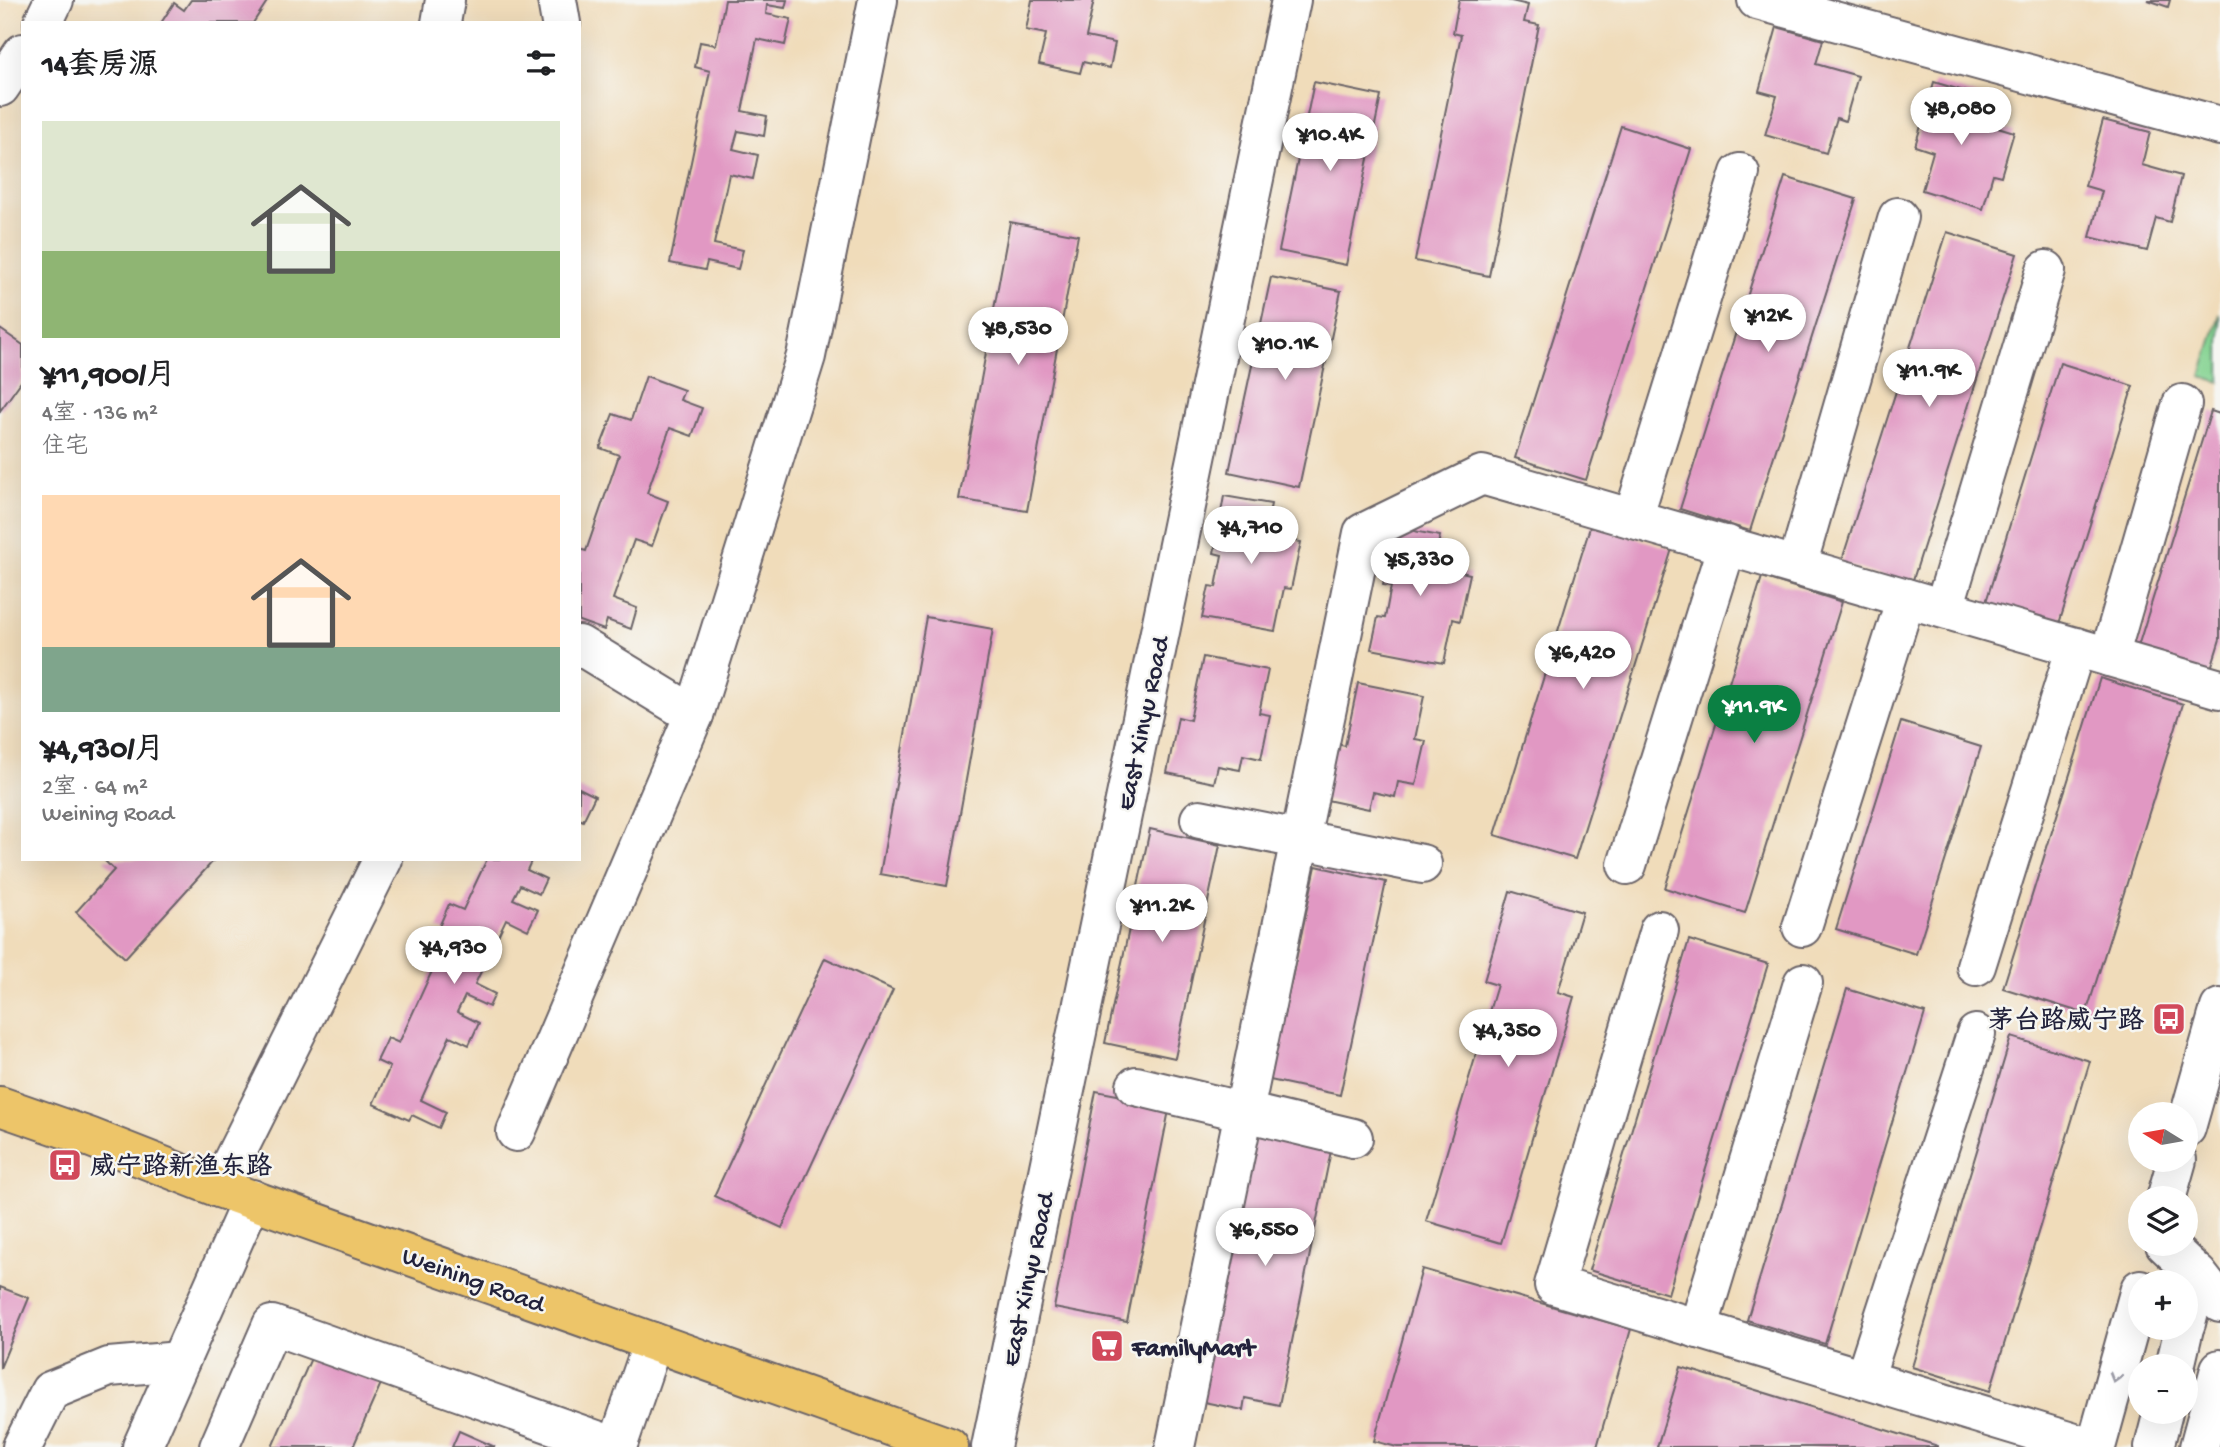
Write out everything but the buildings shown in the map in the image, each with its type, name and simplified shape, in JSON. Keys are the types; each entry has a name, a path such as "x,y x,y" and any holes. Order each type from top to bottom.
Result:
{"main road":[{"name":"Weining Road","path":"0,1106 236,1194 949,1447"}],"street":[{"path":"44,21 54,0"},
{"path":"441,21 445,0"},
{"path":"557,0 561,21"},
{"path":"516,1132 694,715 806,356 878,0"},
{"name":"East Xinyu Road","path":"991,1447 1290,0"},
{"path":"1757,0 2220,126"},
{"path":"0,87 21,56"},
{"path":"1633,519 1740,173"},
{"path":"1797,566 1898,217"},
{"path":"1944,608 2046,270"},
{"path":"1976,966 2182,404"},
{"path":"1175,1447 1363,533 1482,475 2220,689"},
{"path":"1627,865 1727,545"},
{"path":"1802,927 1906,597"},
{"path":"581,646 694,715"},
{"path":"1200,820 1422,864"},
{"path":"142,1447 180,1362 236,1194 382,861"},
{"path":"1659,930 1554,1285 2088,1447"},
{"path":"1698,1329 1802,983"},
{"path":"2193,1102 2220,1008"},
{"path":"1864,1380 1976,1034"},
{"path":"1136,1086 1353,1138"},
{"path":"2177,1256 2209,1289 2198,1305"},
{"path":"219,1447 272,1325 617,1447 653,1342"},
{"path":"2096,1447 2128,1332"},
{"path":"22,1447 50,1391 109,1367 180,1362"},
{"path":"2199,1447 2220,1369"},
{"path":"2154,1447 2160,1424"}],"green space":[{"path":"2220,314 2220,382 2201,376"}],"place":[{"name":"茅台路威宁路","path":"2169,1019"},
{"name":"威宁路新渔东路","path":"65,1165"},
{"name":"FamilyMart","path":"1107,1346"}]}
